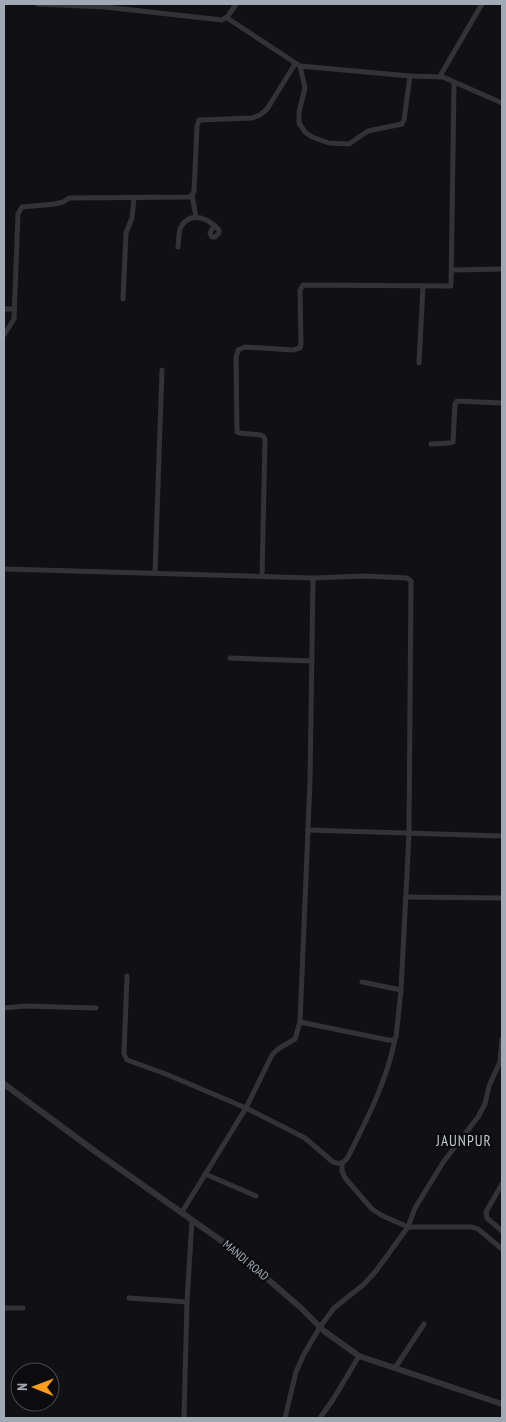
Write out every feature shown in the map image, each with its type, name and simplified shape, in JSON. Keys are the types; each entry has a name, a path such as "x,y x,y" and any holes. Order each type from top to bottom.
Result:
{"street":[{"path":"38,4 105,7 220,20 227,18 236,4"},
{"path":"440,76 482,4"},
{"path":"227,18 297,65 410,76 440,76 502,103"},
{"path":"297,65 305,88 299,112 299,123 304,132 329,143 349,144 368,131 402,124 410,76"},
{"path":"196,217 192,195 194,192 196,126 199,120 260,116 297,65"},
{"path":"262,576 265,440 261,435 237,432 236,358 238,350 245,347 292,350 300,348 300,290 302,286 450,287 452,270 454,83"},
{"path":"4,335 14,321 18,214 22,207 60,203 69,198 187,198 192,195"},
{"path":"123,299 126,233 132,218 134,198"},
{"path":"178,247 181,226 187,220 196,217 207,219 214,226"},
{"path":"452,270 502,269"},
{"path":"419,363 423,287"},
{"path":"4,309 14,309"},
{"path":"155,573 162,370"},
{"path":"431,444 453,442 455,404 457,401 502,403"},
{"path":"4,569 313,578 363,576 407,578 411,581 409,833 401,990 395,1039 388,1069 348,1157 342,1163 342,1171 345,1178 372,1209 381,1215 408,1227 472,1227 478,1229 502,1248"},
{"path":"182,1212 246,1108 272,1055 295,1039 300,1022 308,830 313,578"},
{"path":"230,658 312,661"},
{"path":"308,830 502,836"},
{"path":"406,897 502,898"},
{"path":"126,976 125,1058 246,1108 305,1138 334,1162 342,1163"},
{"path":"362,982 401,990"},
{"path":"4,1008 25,1006 96,1008"},
{"path":"300,1022 388,1040 395,1039"},
{"path":"285,1418 296,1372 320,1327 334,1308 370,1278 408,1227 415,1208 444,1161 468,1132 483,1108 491,1081 500,1062 502,1039"},
{"name":"MANDI ROAD","path":"4,1084 96,1152 234,1249 320,1327 359,1356 502,1404"},
{"path":"206,1174 256,1196"},
{"path":"502,1184 488,1208 486,1216 502,1231"},
{"path":"184,1418 187,1302 192,1220"},
{"path":"129,1298 187,1302"},
{"path":"4,1308 23,1308"},
{"path":"395,1368 424,1324"},
{"path":"320,1418 359,1356"}],"district":[{"name":"JAUNPUR","path":"464,1140"}]}
